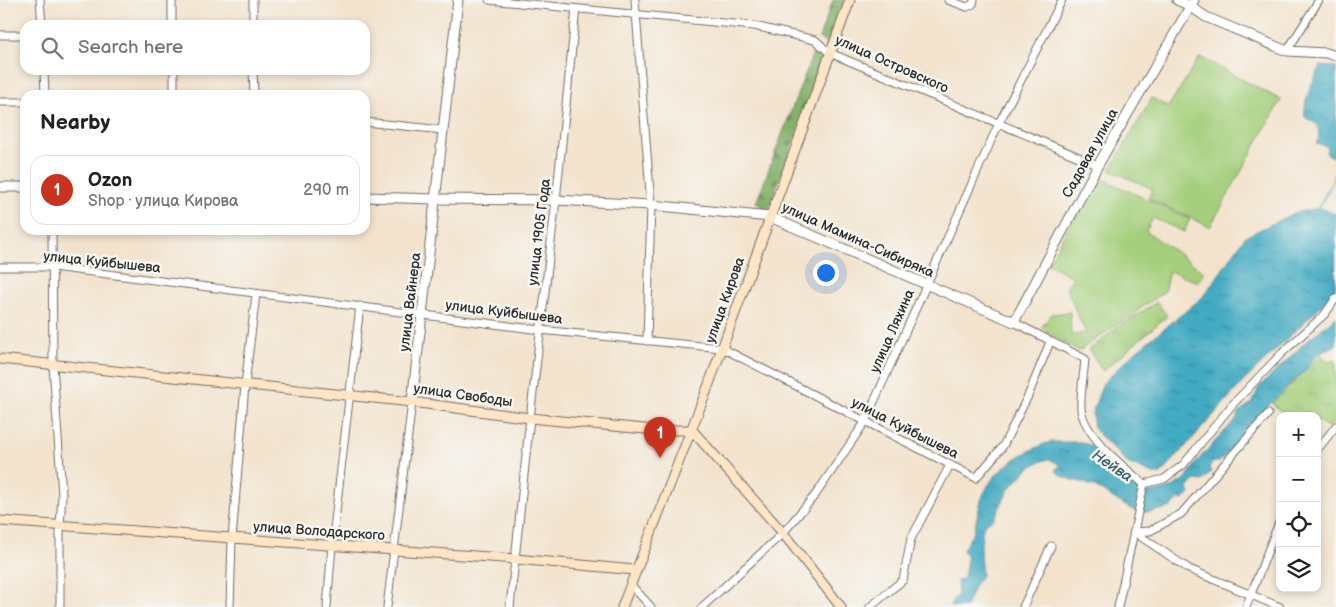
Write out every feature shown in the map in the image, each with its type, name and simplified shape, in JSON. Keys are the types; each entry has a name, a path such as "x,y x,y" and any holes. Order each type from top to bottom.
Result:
{"main road":[{"name":"улица Кирова","path":"622,607 635,570 692,430 850,0"},
{"name":"улица Свободы","path":"0,359 412,402 530,418 655,430 692,430"},
{"path":"692,430 783,533 841,607"},
{"name":"улица Володарского","path":"0,521 60,527 516,559 635,570"}],"street":[{"path":"40,0 42,20"},
{"path":"172,0 172,20"},
{"path":"253,0 253,20"},
{"name":"улица Вайнера","path":"387,607 458,0"},
{"name":"улица Островского","path":"489,0 754,26 815,40 830,53 1098,164"},
{"path":"635,0 651,205 647,342"},
{"path":"948,0 967,8 974,0"},
{"name":"улица Ляхина","path":"702,607 783,533 816,494 865,422 999,123 1062,0"},
{"path":"1177,0 1192,3 1206,17 1287,51 1326,53 1336,56"},
{"path":"1287,51 1319,0"},
{"name":"Садовая улица","path":"1014,322 1098,164 1192,3"},
{"name":"улица 1905 Года","path":"510,607 576,10"},
{"path":"0,35 20,35"},
{"path":"44,75 45,90"},
{"path":"174,75 174,90"},
{"path":"254,75 254,90"},
{"path":"0,102 20,102"},
{"path":"370,123 443,130"},
{"path":"0,187 20,187"},
{"name":"улица Мамина-Сибиряка","path":"370,197 436,200 556,200 651,205 770,217 1014,322 1085,359 1081,410 1091,434 1144,484"},
{"path":"52,235 53,365 62,495 60,607"},
{"name":"улица Куйбышева","path":"0,267 53,267 540,330 722,348 976,478 1003,446 1028,396 1050,342"},
{"path":"230,607 232,539 245,385 256,294"},
{"path":"1118,607 1144,484 1164,479 1183,465 1232,405 1281,354 1325,314 1336,298"},
{"path":"327,607 332,546 360,306"},
{"path":"1134,532 1150,532 1181,514 1268,414"},
{"path":"1321,445 1336,426"},
{"path":"870,607 903,580 912,539 950,465"},
{"path":"1246,607 1276,530"},
{"path":"1134,532 1189,569 1280,607"},
{"path":"1023,607 1051,546"},
{"path":"631,585 651,607"}],"green space":[{"path":"833,0 845,0 829,46 819,38"},
{"path":"815,48 824,57 768,211 756,203"},
{"path":"1200,57 1281,100 1210,227 1148,198 1153,189 1110,170 1152,98 1168,107"},
{"path":"1096,176 1190,219 1184,232 1153,218 1146,231 1204,272 1198,282 1169,271 1164,292 1079,351 1041,328 1052,314 1070,312 1071,335 1086,333 1066,288 1073,277 1048,264"},
{"path":"1157,302 1167,316 1103,371 1089,350 1119,326"},
{"path":"1321,355 1329,362 1336,360 1336,421 1329,428 1321,423 1321,412 1282,412 1272,404"}],"water":[{"path":"1321,66 1336,67 1336,159 1326,153 1328,146 1316,144 1319,137 1318,125 1305,117 1307,97"},
{"path":"1319,208 1336,214 1335,292 1242,383 1161,474 1153,474 1127,463 1094,429 1092,413 1103,383 1135,352 1203,297 1245,237 1294,213"},
{"path":"1336,317 1336,345 1317,355 1305,370 1267,407 1255,423 1248,424 1245,428 1248,431 1219,462 1214,462 1209,467 1212,472 1202,481 1195,480 1188,488 1190,494 1183,500 1178,499 1172,507 1151,512 1140,512 1145,491 1152,493 1171,488 1186,478 1199,459 1237,418 1238,412 1252,403 1259,387 1304,343"},
{"path":"1050,442 1081,442 1093,446 1107,468 1122,474 1135,488 1141,487 1135,511 1094,487 1062,475 1055,470 1061,465 1049,459 1039,462 1029,468 1009,489 994,519 983,527 980,555 982,575 975,585 966,607 950,607 958,594 957,581 964,578 967,558 963,550 973,532 982,498 993,478 1019,456"}],"waterway":[{"path":"1319,208 1336,174"}],"place":[{"name":"Ozon","path":"660,458"}],"water label":[{"name":"Нейва","path":"1112,466"}]}
